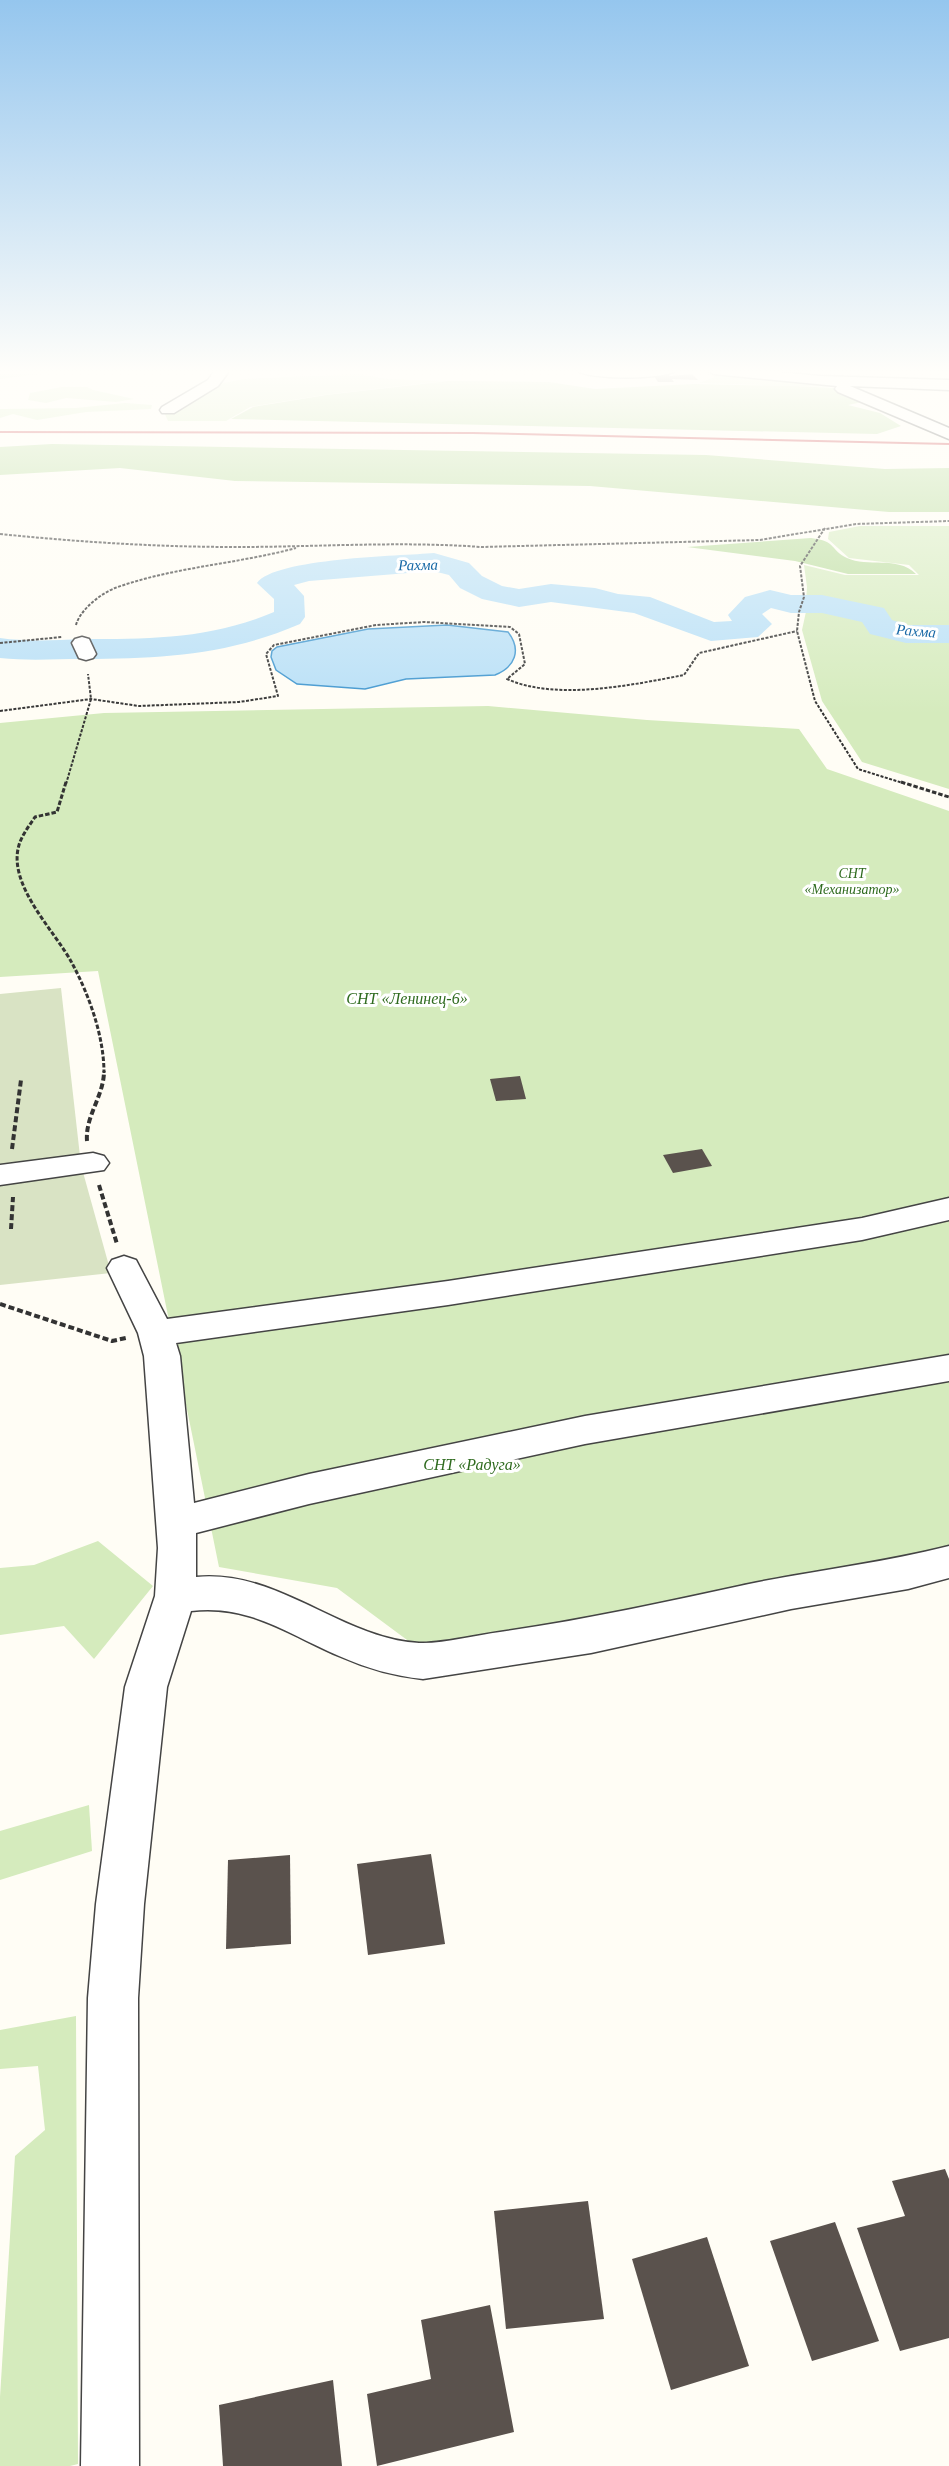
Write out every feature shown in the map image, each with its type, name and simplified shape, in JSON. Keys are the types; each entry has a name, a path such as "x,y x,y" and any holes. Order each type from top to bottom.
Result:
{"street":[{"path":"8,1174 93,1163"},
{"path":"156,1333 448,1293 862,1229 949,1209"},
{"path":"110,2466 114,1998 120,1904 146,1687 175,1596 178,1522 162,1356 156,1333 124,1268"},
{"path":"178,1522 309,1489 585,1430 949,1368"},
{"path":"175,1596 213,1592 238,1595 275,1606 377,1653 406,1661 423,1661 591,1636 791,1592 908,1573 949,1562"}],"path":[{"path":"0,534 94,544 234,547 438,544 481,547 760,540 825,528 949,520"},
{"path":"825,528 800,566 804,597 799,612 797,631 816,700 858,769 949,797"},
{"path":"124,1268 86,1136 104,1081 103,1048 77,972 39,914 20,873 17,857 18,847 35,817 57,812 87,717 91,699 82,644 76,625 79,614 113,589 189,569 322,545"},
{"path":"0,711 91,699 139,706 239,702 278,696 266,654 274,645 376,625 424,622 510,627 519,634 525,664 507,679 516,686 583,689 641,685 684,675 699,653 797,631"},
{"path":"0,643 82,644"},
{"path":"11,1229 8,1174 21,1080"},
{"path":"0,1304 112,1341 156,1333"}],"green space":[{"path":"525,485 949,485 949,512 889,512 590,486"},
{"path":"860,526 949,526 949,631 907,630 886,626 875,613 825,602 806,602 807,587 804,565 845,575 919,575 909,565 849,558 828,539 829,532"},
{"path":"811,538 825,541 842,555 855,561 891,563 908,568 916,574 848,574 795,561 687,547"},
{"path":"807,607 820,607 869,617 876,628 904,635 926,634 949,638 949,789 862,762 822,701 802,630"},
{"path":"488,706 647,720 799,729 827,769 949,811 949,1564 426,1654 337,1588 219,1567 98,971 0,977 0,723 104,713"},
{"path":"61,988 81,1165 111,1273 0,1285 0,994"},
{"path":"98,1541 153,1586 94,1659 64,1626 0,1635 0,1568 34,1565"},
{"path":"89,1805 92,1851 0,1880 0,1831"},
{"path":"76,2016 78,2464 0,2466 0,2397 15,2156 45,2130 38,2066 0,2069 0,2030"}],"water":[{"path":"447,625 508,632 515,645 512,663 495,675 406,679 365,689 297,684 276,670 271,657 272,651 277,647 368,629"}],"building":[{"path":"520,1076 526,1099 496,1101 490,1079"},
{"path":"702,1149 712,1166 673,1173 663,1155"},
{"path":"431,1854 445,1944 368,1955 357,1864"},
{"path":"290,1855 291,1944 226,1949 228,1860"},
{"path":"945,2169 949,2179 949,2338 900,2351 857,2228 905,2216 892,2181"},
{"path":"588,2201 604,2319 506,2329 494,2211"},
{"path":"835,2222 879,2341 812,2361 770,2241"},
{"path":"707,2237 749,2366 671,2390 632,2259"},
{"path":"490,2305 514,2432 377,2466 367,2394 431,2379 421,2320"},
{"path":"333,2380 342,2466 223,2466 219,2405"}],"waterway":[{"name":"Рахма","path":"0,648 31,650 163,648 212,642 237,637 289,617 289,596 272,583 305,572 434,562 459,569 471,582 493,593 519,598 551,593 639,604 711,632 747,630 756,624 743,615 756,603 770,599 791,604 822,604 873,615 881,627 906,634 949,634"}],"park label":[{"name":"СНТ «Механизатор»","path":"852,882"},
{"name":"СНТ «Ленинец-6»","path":"407,998"},
{"name":"СНТ «Радуга»","path":"472,1464"}]}
